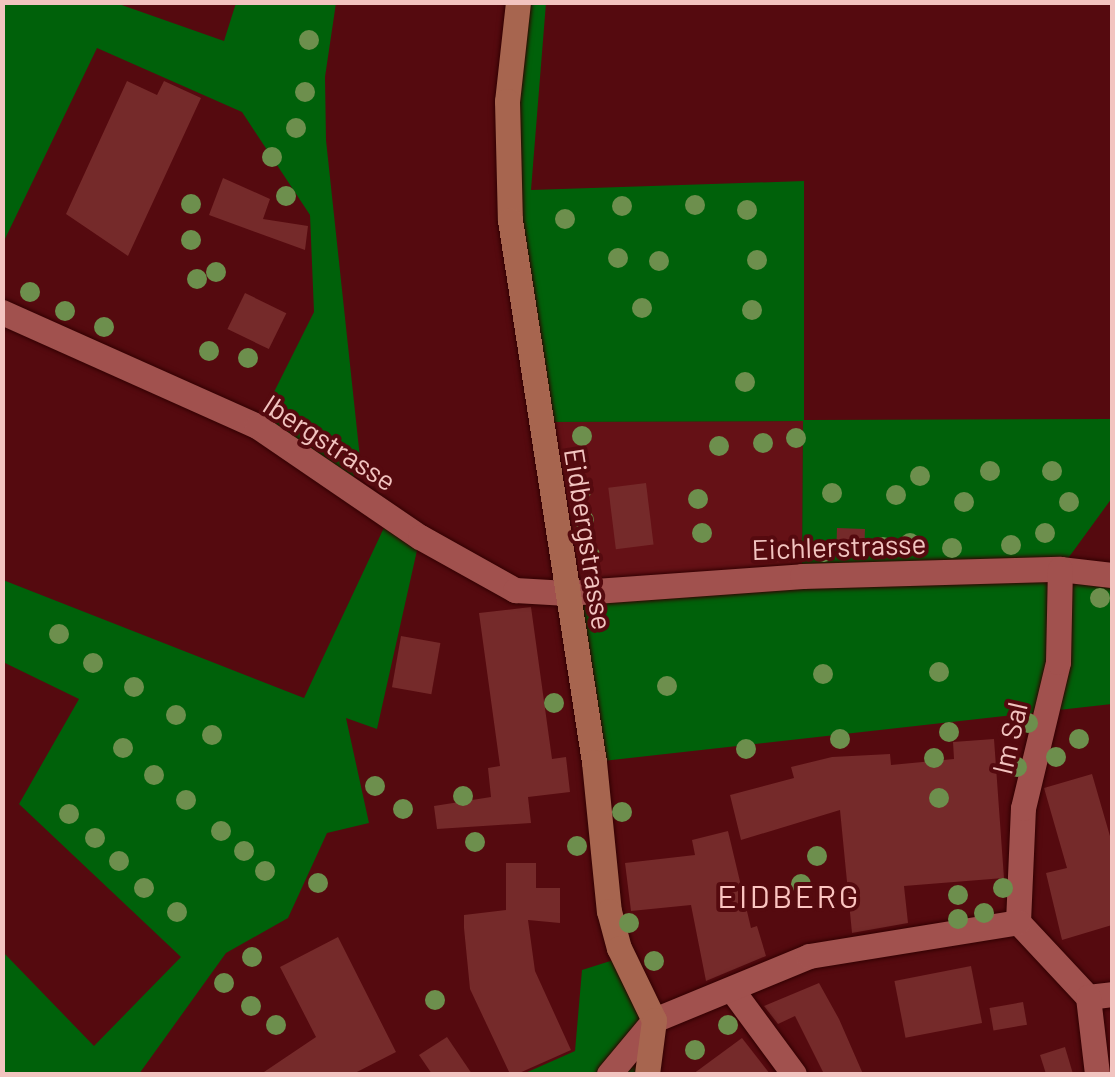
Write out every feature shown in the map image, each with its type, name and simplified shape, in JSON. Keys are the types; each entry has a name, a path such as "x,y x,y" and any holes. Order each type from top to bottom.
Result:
{"street":[{"name":"Eidbergstrasse","path":"518,2 507,101 510,220 568,593 609,912 619,948 654,1020"},
{"name":"Ibergstrasse","path":"2,312 257,426 420,537 515,590 568,593"},
{"name":"Eichlerstrasse","path":"568,593 802,576 1060,569 1112,574"},
{"name":"Im Sal","path":"1018,922 1024,808 1058,662 1060,569"},
{"path":"609,1074 654,1020 809,956 1018,922 1100,995 1097,1074"},
{"path":"732,990 794,1074"},
{"path":"647,1074 654,1020"}],"shaded area":[{"path":"803,421 802,576 567,593 540,422"}],"green space":[{"path":"3,3 116,3 224,41 236,3 336,3 325,77 326,140 360,458 349,491 257,426 314,312 310,215 242,112 97,48 3,243"},
{"path":"518,3 546,3 531,190 804,181 804,420 1112,419 1112,498 1061,568 1112,575 1112,704 594,762 567,593 802,575 803,421 540,422 510,220"},
{"path":"389,517 420,537 377,729 346,718 369,823 327,833 288,918 226,953 139,1074 3,1074 3,952 94,1046 181,957 19,804 79,699 3,662 3,580 304,698"},
{"path":"623,957 654,1020 647,1074 523,1074 575,1051 582,970"}],"building":[{"path":"127,81 157,95 164,81 201,98 128,256 66,214"},
{"path":"223,178 270,199 263,219 308,226 305,250 209,215"},
{"path":"245,293 286,313 269,349 227,329"},
{"path":"646,483 654,545 616,549 608,488"},
{"path":"837,528 865,529 864,549 836,548"},
{"path":"531,607 552,759 566,757 570,792 528,797 531,823 437,829 434,806 491,797 488,768 500,766 479,613"},
{"path":"401,636 440,643 431,694 392,687"},
{"path":"994,739 1004,878 904,886 908,923 852,933 840,810 741,840 730,795 794,778 791,767 832,757 890,754 891,765 954,759 953,742"},
{"path":"1092,774 1112,843 1112,925 1062,940 1046,873 1067,868 1044,788"},
{"path":"728,831 751,928 757,926 766,956 706,981 691,905 631,911 625,863 695,855 692,840"},
{"path":"506,863 536,863 536,888 560,888 560,923 528,920 535,971 571,1050 517,1074 510,1074 470,989 464,928 464,915 506,910"},
{"path":"338,937 396,1052 353,1074 261,1074 316,1037 280,967"},
{"path":"971,966 982,1023 906,1038 894,981"},
{"path":"819,983 863,1074 824,1074 795,1016 778,1024 764,1006"},
{"path":"1023,1002 1027,1025 994,1031 990,1008"},
{"path":"447,1037 472,1074 432,1074 419,1055"},
{"path":"742,1038 770,1074 693,1074"},
{"path":"1065,1047 1073,1074 1046,1074 1040,1055"}],"district":[{"name":"EIDBERG","path":"789,895"}]}
